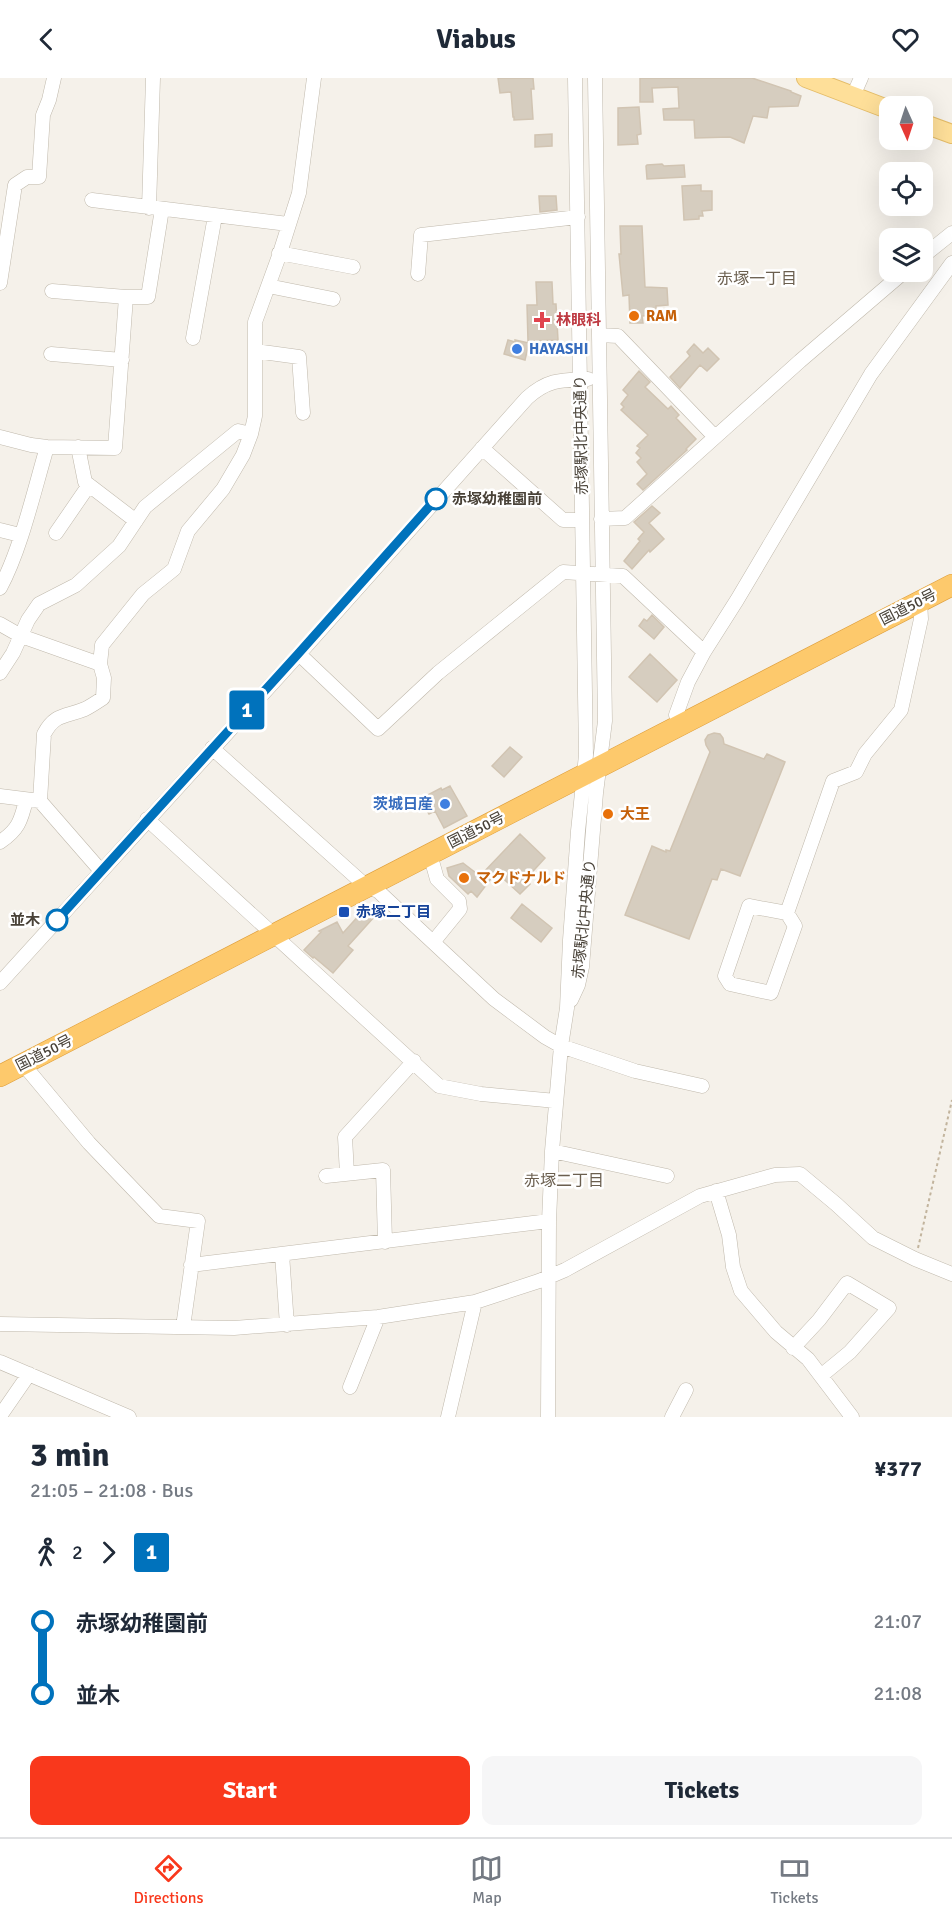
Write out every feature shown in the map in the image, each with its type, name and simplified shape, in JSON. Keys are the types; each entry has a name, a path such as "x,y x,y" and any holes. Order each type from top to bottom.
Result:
{"highway":[{"name":"国道50号","path":"0,1076 952,585"}],"main road":[{"path":"806,78 879,106"},
{"path":"933,127 952,134"}],"street":[{"path":"0,283 3,248 15,185 27,177 39,177 43,115 50,99 54,78"},
{"path":"52,291 148,297 155,209 153,78"},
{"path":"0,842 14,833 33,800 44,734 49,725 58,717 87,708 103,698 104,678 100,664 102,645 144,594 174,568 188,531 223,489 243,455 255,416 255,322 299,193 314,78"},
{"name":"赤塚駅北中央通り","path":"575,78 582,572 587,737 592,770"},
{"name":"赤塚駅北中央通り","path":"549,1417 548,1277 552,1151 561,1046 567,1008 578,985 582,967 592,770 604,721 594,78"},
{"path":"853,96 861,78"},
{"path":"92,200 288,224"},
{"path":"193,338 215,216"},
{"path":"418,274 421,235 578,217"},
{"path":"933,248 952,233"},
{"path":"279,253 353,267"},
{"path":"681,725 676,715 688,682 704,652 871,374 952,263"},
{"path":"601,519 625,518 827,337 892,282"},
{"path":"268,286 333,299"},
{"path":"0,437 47,447 115,448 126,297"},
{"path":"599,335 618,336 715,437"},
{"path":"255,351 299,357 303,413"},
{"path":"51,354 122,360"},
{"path":"0,983 538,388 556,381 599,378"},
{"path":"0,674 13,653 28,620 39,604 76,585 118,546 145,507 238,431 251,434"},
{"path":"0,588 20,535 47,447"},
{"path":"78,447 85,482 136,521"},
{"path":"482,448 563,520 582,520"},
{"path":"56,533 89,485"},
{"path":"0,530 20,535"},
{"path":"298,654 378,729 438,673 563,572 622,576 704,652"},
{"path":"787,913 833,781 856,772 865,753 901,710 921,619 920,600"},
{"path":"0,624 21,636 100,664"},
{"path":"212,748 367,886 378,891 494,999 545,1037 561,1046 635,1071 702,1086"},
{"path":"0,796 33,800 101,871"},
{"path":"147,819 439,1086 481,1094 556,1101"},
{"path":"430,854 438,879 459,901 460,909 434,941"},
{"path":"749,906 787,913 795,926 771,993 729,984 725,976 749,906"},
{"path":"346,1174 345,1137 414,1061"},
{"path":"23,1064 89,1143 159,1216 198,1221 183,1327"},
{"path":"552,1151 668,1176"},
{"path":"326,1176 382,1170 385,1242"},
{"path":"0,1324 234,1328 378,1317 475,1302 565,1270 700,1196 775,1175 800,1174 873,1238 952,1274"},
{"path":"716,1191 729,1235 733,1268 741,1291 776,1332 808,1359 852,1417"},
{"path":"191,1265 549,1221"},
{"path":"282,1254 287,1325"},
{"path":"794,1348 847,1283 889,1308 850,1352 822,1375"},
{"path":"448,1417 475,1302"},
{"path":"350,1387 378,1317"},
{"path":"0,1362 129,1417"},
{"path":"0,1416 29,1374"},
{"path":"672,1417 686,1390"}],"path":[{"path":"915,1259 952,1100"}],"building":[{"path":"498,78 533,78 534,89 531,89 533,119 514,120 511,92 500,93"},
{"path":"640,78 752,78 801,96 798,106 769,107 767,118 753,116 744,143 730,137 695,138 694,120 664,120 663,109 679,108 678,87 652,88 653,102 640,102"},
{"path":"639,107 641,134 637,135 638,144 618,145 618,108"},
{"path":"552,134 552,146 535,147 535,135"},
{"path":"662,164 664,166 684,165 685,177 647,179 647,165"},
{"path":"701,185 701,191 712,191 712,210 702,211 703,216 699,216 699,219 684,220 682,186"},
{"path":"539,196 556,196 557,210 540,212"},
{"path":"620,226 642,226 645,287 667,288 668,305 656,306 656,315 642,316 643,323 630,323 629,295 623,296 619,254 621,254"},
{"name":"林眼科","path":"536,282 552,282 558,340 528,341 527,305 537,305"},
{"name":"HAYASHI","path":"508,340 529,343 525,360 504,354"},
{"path":"694,344 703,353 708,348 719,359 707,371 700,365 680,388 670,377 690,356 687,352"},
{"path":"639,371 650,382 645,387 668,409 671,406 679,415 676,418 696,439 643,490 637,484 647,474 637,462 641,458 636,453 640,448 637,446 648,435 621,410 624,407 621,404 628,395 623,390"},
{"path":"652,506 660,513 649,523 664,539 650,552 649,550 632,569 624,561 640,541 638,539 644,532 634,522"},
{"path":"652,615 664,627 654,639 639,626 644,619 647,621"},
{"path":"650,654 677,680 657,702 629,677"},
{"path":"720,734 724,744 764,759 767,754 785,762 740,876 721,869 717,880 712,879 689,939 625,915 652,846 666,852 666,850 670,851 710,752 705,740 708,735"},
{"path":"510,747 522,757 504,777 492,766"},
{"path":"450,786 467,816 444,828 435,811 429,814 420,799"},
{"path":"520,834 545,858 525,880 530,884 520,894 496,872 477,897 471,891 468,894 449,876 447,868 463,863 480,876"},
{"path":"522,904 552,928 541,942 511,918"},
{"path":"369,910 375,916 348,946 353,950 333,973 304,950 321,932 319,931 337,922 343,933 362,912 365,914"}],"bus line":[{"name":"1","path":"57,920 436,499"}],"place":[{"name":"RAM","path":"634,316"},
{"name":"林眼科","path":"542,320"},
{"name":"HAYASHI","path":"517,349"},
{"name":"赤塚幼稚園前","path":"436,499"},
{"name":"茨城日産","path":"445,804"},
{"name":"大王","path":"608,814"},
{"name":"マクドナルド","path":"464,878"},
{"name":"赤塚二丁目","path":"344,912"},
{"name":"並木","path":"57,920"}],"district":[{"name":"赤塚一丁目","path":"757,278"},
{"name":"赤塚二丁目","path":"564,1180"}]}
